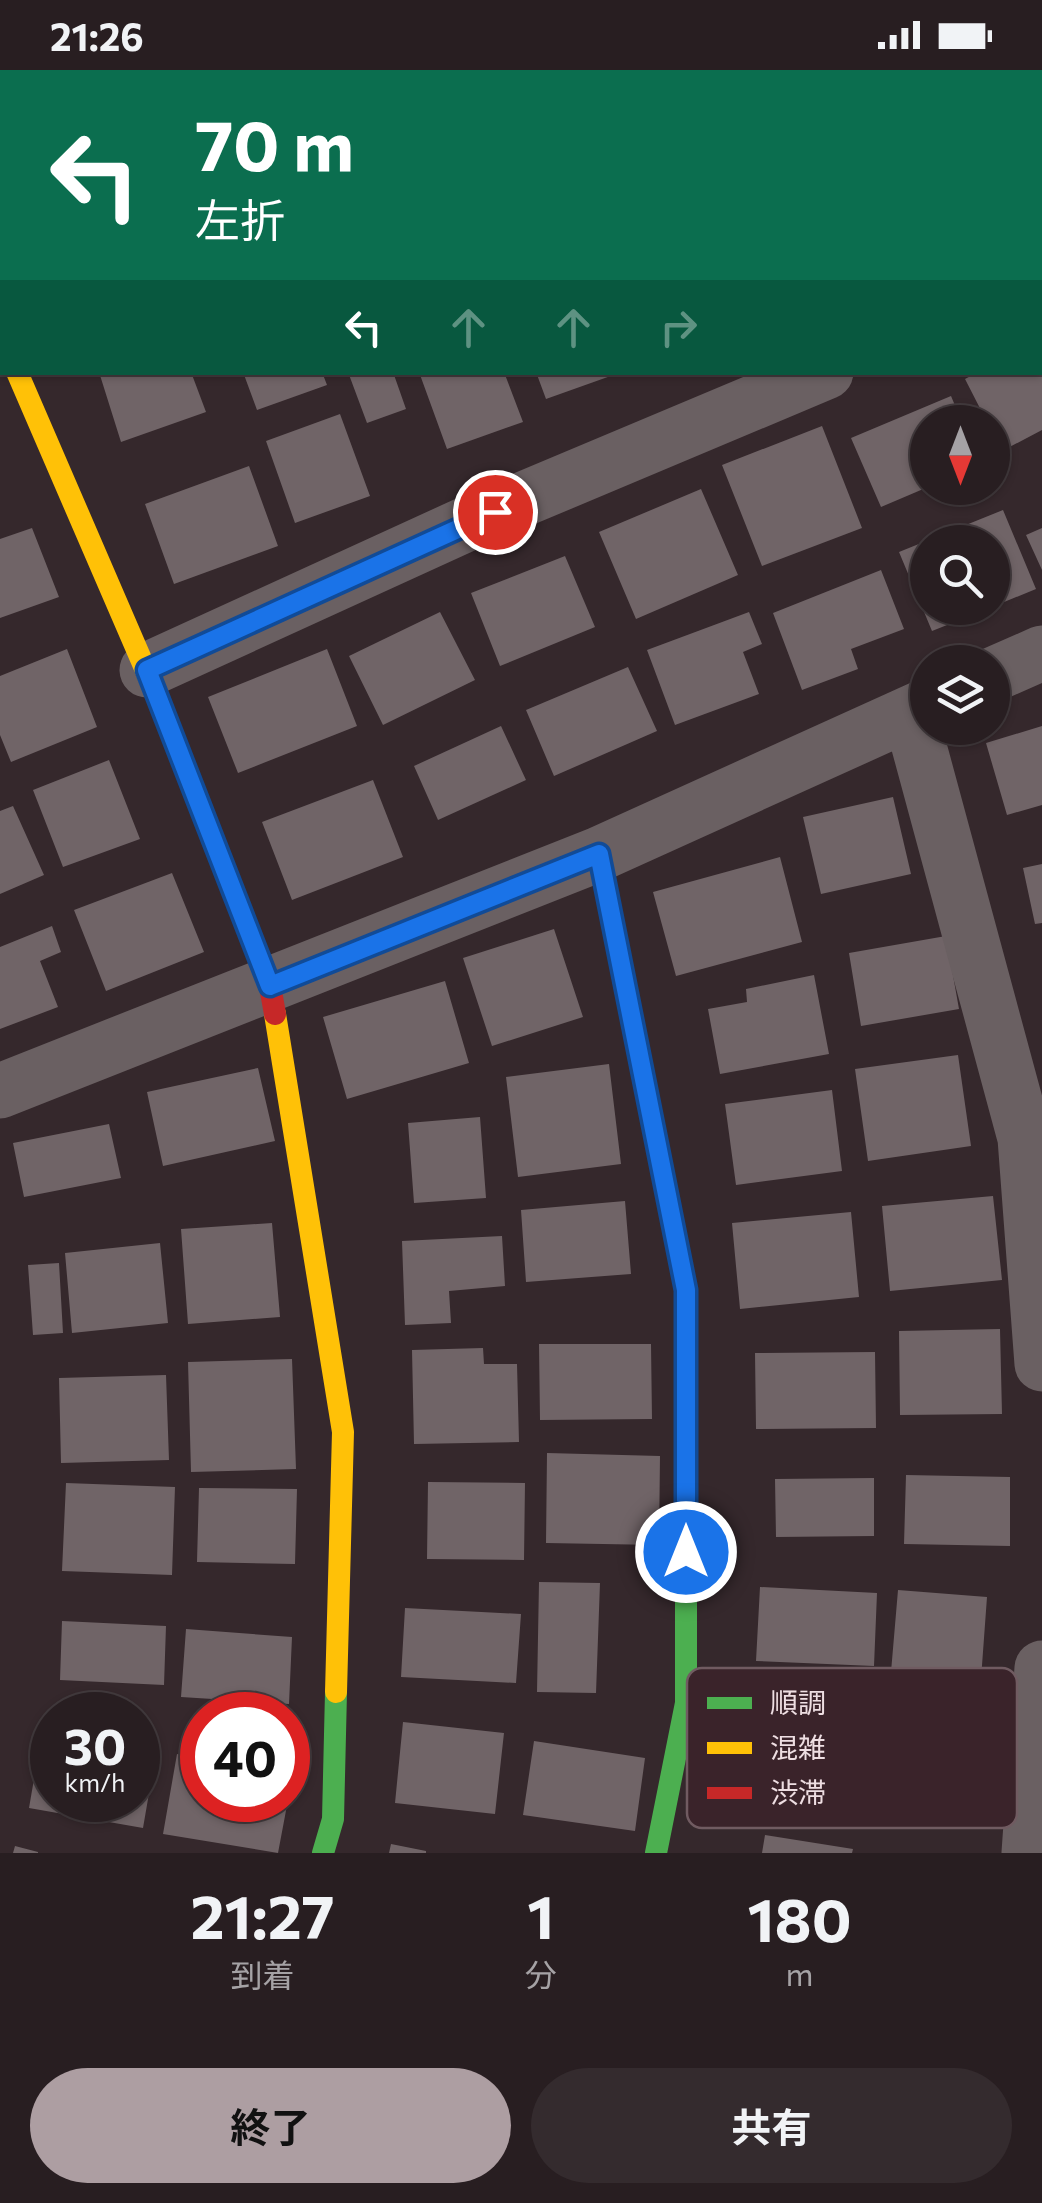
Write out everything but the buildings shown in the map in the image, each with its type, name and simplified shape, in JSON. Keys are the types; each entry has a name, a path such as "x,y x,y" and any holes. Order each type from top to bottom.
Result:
{"street":[{"path":"18,375 147,670 270,986 343,1432 333,1819 323,1853"},
{"path":"147,670 495,512 819,375"},
{"path":"1010,667 1042,653"},
{"path":"0,1091 599,854 910,713"},
{"path":"928,745 1025,1138 1042,1364"},
{"path":"599,854 686,1290 686,1702 656,1853"},
{"path":"1029,1853 1042,1668"}],"traffic: fast":[{"path":"599,854 686,1290 686,1703 656,1853"},
{"path":"323,1853 333,1819 336,1692"}],"traffic: slow":[{"path":"18,375 163,710"},
{"path":"275,1014 343,1432 336,1692"}],"traffic: jam":[{"path":"163,710 270,986 275,1014"}],"route":[{"path":"495,512 147,670 270,986 599,854 686,1290 686,1552"}]}
